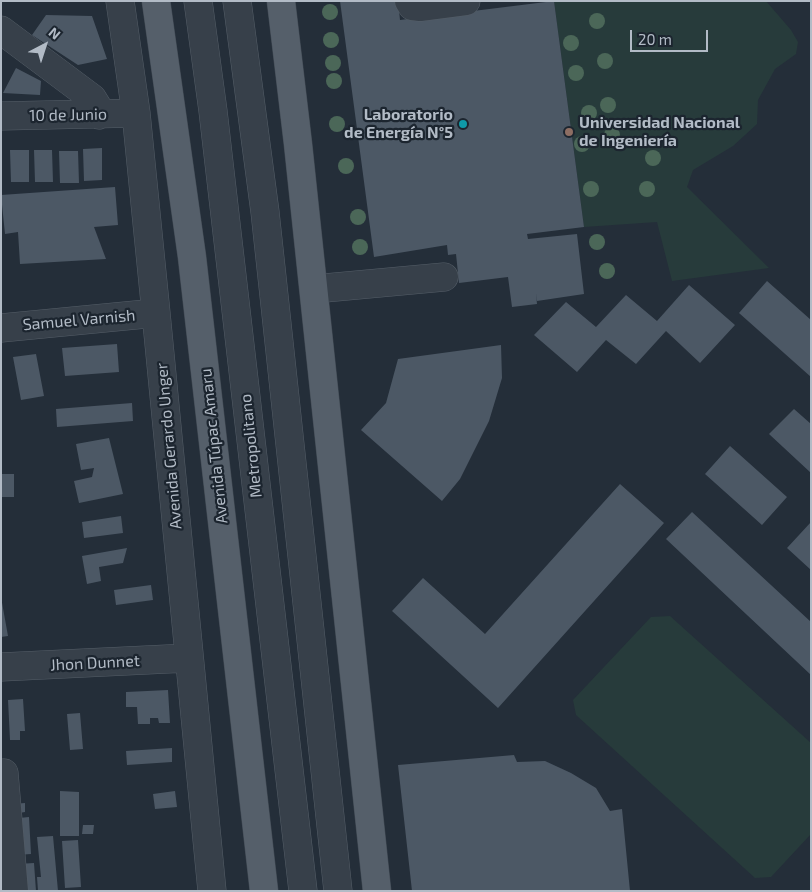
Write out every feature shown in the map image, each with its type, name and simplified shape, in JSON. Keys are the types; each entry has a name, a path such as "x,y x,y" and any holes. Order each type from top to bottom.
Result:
{"main road":[{"name":"Avenida Túpac Amaru","path":"156,1 192,257 264,891"},
{"path":"281,1 314,289 377,891"}],"street":[{"name":"Avenida Gerardo Unger","path":"120,1 136,113 212,891"},
{"name":"Metropolitano","path":"198,1 213,111 303,891"},
{"path":"237,1 265,212 338,891"},
{"path":"409,1 412,6 420,7 466,1"},
{"path":"1,30 92,98 97,106 99,115"},
{"name":"10 de Junio","path":"1,116 136,113"},
{"path":"314,289 444,277"},
{"name":"Samuel Varnish","path":"1,328 156,313"},
{"name":"Jhon Dunnet","path":"1,667 188,658"},
{"path":"4,773 14,891"}],"green space":[{"path":"554,1 766,1 791,30 798,42 796,54 775,69 758,100 757,124 733,146 693,170 687,187 769,268 672,281 657,222 584,227"},
{"path":"670,616 811,743 811,834 771,877 755,878 576,715 573,700 651,617"}],"building":[{"name":"Laboratorio de Energía N°5","path":"340,1 398,1 400,20 554,1 584,227 527,234 528,239 577,234 584,294 537,301 536,293 537,304 512,307 508,277 459,283 456,254 448,255 447,245 374,257"},
{"path":"46,15 92,16 107,59 78,65 32,35"},
{"path":"16,68 41,81 40,95 3,93"},
{"path":"102,148 102,180 84,181 83,149"},
{"path":"10,150 29,150 29,182 11,182"},
{"path":"34,150 52,150 53,182 35,182"},
{"path":"59,151 78,151 79,183 60,183"},
{"path":"115,187 118,225 94,227 106,259 20,264 18,232 5,234 1,195"},
{"path":"767,281 811,320 811,377 739,313"},
{"path":"689,285 735,325 700,363 666,331 636,364 606,340 577,372 534,335 566,302 596,327 626,295 657,321"},
{"path":"117,344 119,372 65,376 62,348"},
{"path":"501,345 502,378 489,421 460,479 442,501 361,430 386,403 398,359"},
{"path":"36,354 44,396 21,400 13,357"},
{"path":"132,403 133,421 57,427 56,409"},
{"path":"794,409 811,424 811,473 769,434"},
{"path":"109,438 123,494 79,503 74,481 92,477 94,468 81,470 76,444"},
{"path":"730,446 787,497 762,525 705,474"},
{"path":"1,474 14,474 14,497 1,497"},
{"path":"620,484 664,523 498,708 392,611 423,578 485,634"},
{"path":"692,512 811,622 811,675 666,539"},
{"path":"121,516 123,533 84,538 82,522"},
{"path":"811,522 811,570 787,548"},
{"path":"127,548 123,563 99,567 101,581 87,584 82,556"},
{"path":"151,585 153,600 116,605 114,590"},
{"path":"1,597 8,636 1,637"},
{"path":"168,690 170,723 159,723 158,718 150,718 150,724 138,724 137,707 126,707 126,692"},
{"path":"23,699 25,731 20,731 20,740 10,740 8,700"},
{"path":"80,713 83,749 70,750 67,714"},
{"path":"172,748 172,762 127,765 126,751"},
{"path":"514,755 517,762 545,761 571,773 596,788 610,811 622,809 630,891 412,891 398,765"},
{"path":"60,791 79,792 79,836 60,836"},
{"path":"175,791 177,807 155,809 153,794"},
{"path":"25,803 25,812 19,813 19,818 29,817 31,854 17,855 13,804"},
{"path":"83,825 94,825 93,834 82,834"},
{"path":"53,836 58,891 38,891 37,877 41,877 37,837"},
{"path":"78,840 81,887 65,888 62,841"},
{"path":"34,863 36,891 20,891 18,864"}],"place":[{"name":"Laboratorio de Energía N°5","path":"463,124"},
{"name":"Universidad Nacional de Ingeniería","path":"569,132"}]}
